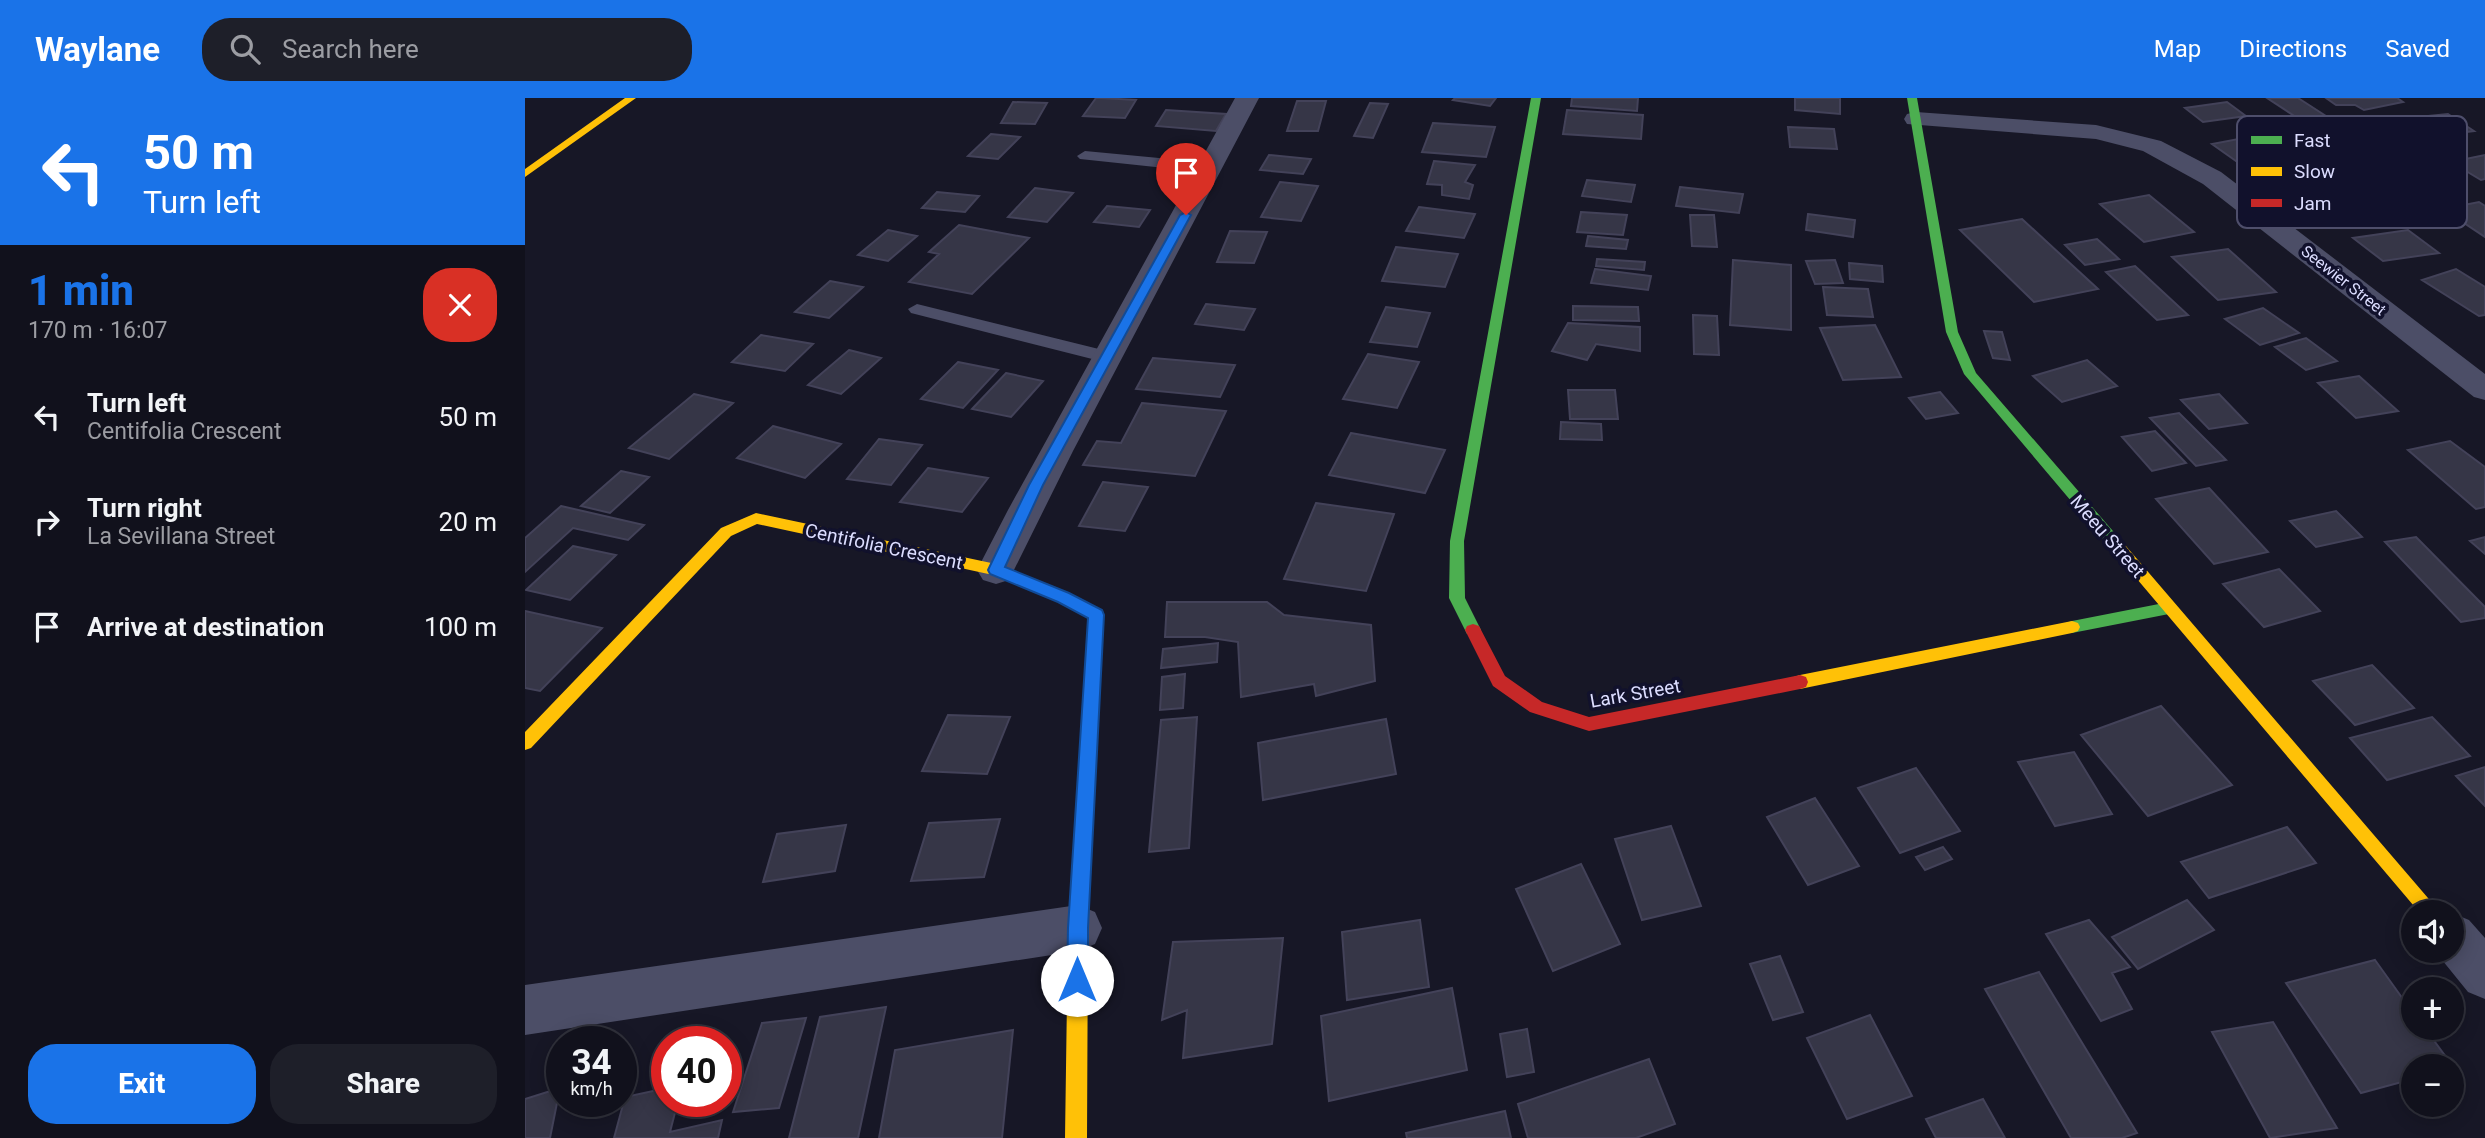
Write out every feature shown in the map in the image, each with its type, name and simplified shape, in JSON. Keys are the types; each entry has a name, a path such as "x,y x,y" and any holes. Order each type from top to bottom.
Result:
{"main road":[{"path":"525,161 614,98"},
{"path":"525,174 631,98"},
{"name":"Lark Street","path":"1536,98 1457,541 1457,598 1499,681 1536,707 1589,724 2169,608"},
{"name":"Meeu Street","path":"1914,108 1952,332 1970,374 2421,900"},
{"name":"Centifolia Crescent","path":"525,743 726,532 756,518 996,570 1064,597 1097,615 1078,928 1076,1138"}],"street":[{"path":"996,570 1036,485 1212,168 1247,98"},
{"name":"Seewier Street","path":"1914,108 2096,132 2152,146 2212,178 2237,197"},
{"name":"Seewier Street","path":"2276,228 2485,390"},
{"path":"525,1010 1078,928"},
{"path":"2464,950 2485,975"}],"lane":[{"path":"1085,156 1212,168"},
{"path":"917,309 1108,357"}],"building":[{"path":"1096,98 1136,100 1125,118 1083,116"},
{"path":"1496,98 1490,106 1453,100"},
{"path":"1572,98 1638,98 1637,111 1571,106"},
{"path":"1795,98 1840,98 1840,114 1795,110"},
{"path":"2267,98 2298,98 2326,116 2294,116"},
{"path":"2326,98 2397,98 2403,102 2364,110 2355,105 2336,105"},
{"path":"1297,101 1326,101 1318,131 1287,131"},
{"path":"1013,102 1047,103 1035,124 1001,123"},
{"path":"2227,102 2246,116 2203,122 2185,108"},
{"path":"1370,103 1388,104 1373,138 1354,136"},
{"path":"1166,110 1226,114 1216,131 1156,126"},
{"path":"1567,110 1643,115 1641,139 1563,134"},
{"path":"1433,123 1495,127 1486,157 1422,152"},
{"path":"1788,127 1834,129 1837,149 1790,147"},
{"path":"991,134 1020,137 998,159 968,156"},
{"path":"2237,139 2237,162 2212,144"},
{"path":"1269,155 1311,159 1303,174 1260,170"},
{"path":"2485,155 2485,179 2481,180 2467,172 2467,159"},
{"path":"1434,161 1475,165 1465,182 1473,185 1469,199 1442,195 1442,185 1427,184"},
{"path":"1587,180 1635,185 1631,202 1582,196"},
{"path":"1280,182 1318,186 1301,221 1261,217"},
{"path":"1680,187 1743,194 1739,213 1676,206"},
{"path":"1035,188 1073,193 1047,222 1008,217"},
{"path":"937,192 979,196 965,212 922,208"},
{"path":"2149,195 2194,232 2144,242 2100,204"},
{"path":"2479,202 2485,206 2485,237 2467,225 2467,204"},
{"path":"1107,206 1150,210 1139,227 1094,222"},
{"path":"1419,207 1475,214 1464,238 1406,231"},
{"path":"1581,212 1627,215 1623,235 1577,232"},
{"path":"1808,214 1855,220 1853,237 1806,230"},
{"path":"1690,215 1714,215 1717,247 1692,246"},
{"path":"2022,219 2098,289 2034,302 1960,230"},
{"path":"959,225 1029,238 972,294 909,282 939,254 929,252"},
{"path":"888,230 917,236 888,261 858,255"},
{"path":"2408,230 2439,253 2383,261 2353,238"},
{"path":"1230,231 1267,232 1254,263 1217,262"},
{"path":"1588,236 1628,240 1626,249 1586,246"},
{"path":"2097,239 2119,259 2085,265 2065,245"},
{"path":"1396,247 1458,254 1445,287 1382,281"},
{"path":"2228,249 2276,292 2218,300 2172,257"},
{"path":"1597,259 1645,262 1644,270 1596,266"},
{"path":"1733,260 1791,265 1791,330 1730,325"},
{"path":"1835,260 1843,283 1815,284 1806,261"},
{"path":"1849,263 1882,266 1883,282 1850,279"},
{"path":"2135,266 2188,315 2157,320 2106,272"},
{"path":"1595,269 1651,276 1648,290 1591,283"},
{"path":"2456,269 2485,287 2485,315 2479,316 2422,280"},
{"path":"830,281 863,287 829,318 795,312"},
{"path":"1823,287 1868,289 1873,317 1827,315"},
{"path":"1206,304 1255,309 1244,330 1195,324"},
{"path":"1573,306 1638,307 1639,321 1573,320"},
{"path":"1386,307 1430,313 1417,347 1370,342"},
{"path":"2263,308 2299,333 2260,345 2225,319"},
{"path":"1693,315 1717,316 1719,355 1694,354"},
{"path":"1568,323 1640,327 1640,351 1596,344 1587,360 1552,351"},
{"path":"1875,325 1901,377 1843,380 1820,328"},
{"path":"1984,331 2002,332 2010,360 1993,358"},
{"path":"761,335 813,344 785,371 732,362"},
{"path":"2306,338 2337,361 2306,370 2275,347"},
{"path":"849,350 881,358 841,394 808,385"},
{"path":"1368,354 1419,362 1397,408 1343,399"},
{"path":"1153,358 1235,365 1220,397 1136,389"},
{"path":"2087,360 2117,386 2062,402 2033,376"},
{"path":"958,362 998,370 963,408 921,399"},
{"path":"1006,373 1043,381 1011,417 972,409"},
{"path":"2359,376 2398,411 2356,418 2318,383"},
{"path":"1568,390 1615,390 1618,419 1570,419"},
{"path":"1940,392 1958,413 1926,419 1909,398"},
{"path":"694,394 733,403 669,459 629,448"},
{"path":"2219,394 2247,423 2209,429 2181,400"},
{"path":"1142,403 1226,411 1195,476 1083,465 1097,441 1121,443"},
{"path":"2179,413 2226,460 2196,466 2150,418"},
{"path":"1561,422 1601,424 1602,440 1560,439"},
{"path":"773,426 841,444 805,478 737,458"},
{"path":"2155,431 2186,463 2152,471 2122,437"},
{"path":"1351,433 1445,450 1425,493 1329,475"},
{"path":"879,439 922,445 891,485 847,479"},
{"path":"2450,441 2485,467 2485,507 2476,509 2408,450"},
{"path":"928,468 988,478 962,512 900,502"},
{"path":"621,471 649,477 610,513 581,506"},
{"path":"1103,482 1148,487 1125,531 1079,526"},
{"path":"2209,488 2268,552 2214,564 2156,499"},
{"path":"1316,503 1394,514 1366,591 1284,579"},
{"path":"561,506 644,525 628,540 573,528 525,572 525,538"},
{"path":"2336,511 2362,537 2316,547 2290,521"},
{"path":"2416,537 2485,607 2485,618 2461,622 2385,542"},
{"path":"2485,537 2485,554 2470,541"},
{"path":"573,546 616,555 570,600 526,590"},
{"path":"2279,569 2320,611 2264,627 2223,584"},
{"path":"1167,602 1267,602 1284,615 1371,625 1375,681 1316,696 1314,684 1241,697 1238,642 1205,637 1165,637"},
{"path":"525,611 602,628 540,691 525,688"},
{"path":"1218,643 1217,662 1161,668 1163,649"},
{"path":"2372,665 2414,708 2355,725 2313,681"},
{"path":"1185,674 1183,708 1160,710 1162,677"},
{"path":"2161,706 2232,785 2148,816 2081,735"},
{"path":"948,715 1010,717 987,774 922,771"},
{"path":"1197,717 1189,848 1149,852 1161,720"},
{"path":"2432,717 2470,756 2387,780 2350,738"},
{"path":"1386,719 1396,774 1263,800 1258,743"},
{"path":"2074,752 2112,814 2055,826 2018,762"},
{"path":"2485,767 2485,806 2456,776"},
{"path":"1916,768 1960,831 1900,853 1858,788"},
{"path":"1815,798 1859,866 1808,885 1767,817"},
{"path":"1000,819 984,877 911,881 929,823"},
{"path":"846,825 835,871 763,882 777,834"},
{"path":"1671,826 1701,906 1642,920 1615,839"},
{"path":"2287,827 2316,863 2209,898 2181,862"},
{"path":"1943,847 1952,859 1925,870 1916,857"},
{"path":"1581,864 1620,944 1553,971 1516,889"},
{"path":"2187,900 2214,930 2138,969 2112,937"},
{"path":"1420,920 1429,987 1347,1000 1342,932"},
{"path":"2089,920 2130,967 2112,973 2132,1009 2101,1021 2046,934"},
{"path":"1283,938 1272,1044 1183,1058 1187,1010 1162,1020 1173,942"},
{"path":"1780,956 1803,1012 1773,1020 1750,964"},
{"path":"2375,960 2401,996 2401,1040 2434,1040 2444,1054 2401,1054 2401,1082 2361,1093 2286,983"},
{"path":"2039,972 2137,1133 2122,1138 2071,1138 1985,989"},
{"path":"1452,988 1467,1070 1329,1101 1321,1016"},
{"path":"886,1007 858,1138 789,1138 820,1017"},
{"path":"1870,1015 1912,1096 1847,1119 1807,1038"},
{"path":"806,1018 779,1108 742,1111 742,1084 762,1023"},
{"path":"2273,1022 2337,1128 2270,1138 2212,1032"},
{"path":"1527,1029 1534,1072 1507,1077 1500,1034"},
{"path":"1013,1030 1002,1138 879,1138 895,1050"},
{"path":"1649,1059 1675,1124 1636,1138 1528,1138 1518,1104"},
{"path":"651,1091 651,1117 674,1117 670,1132 722,1120 718,1138 614,1138 620,1117 637,1117 637,1094"},
{"path":"546,1092 546,1117 554,1117 550,1138 525,1138 525,1099"},
{"path":"1983,1099 2005,1138 1936,1138 1926,1119"},
{"path":"1505,1111 1511,1138 1407,1138 1406,1133"}],"traffic: fast":[{"path":"1473,630 1457,598 1457,541 1536,98"},
{"path":"1912,98 1952,332 1970,374 2114,542"},
{"path":"1026,582 1064,597 1096,615 1082,863"},
{"path":"2072,627 2169,608"}],"traffic: slow":[{"path":"525,174 631,98"},
{"path":"525,743 726,532 756,518 996,570 1026,582"},
{"path":"2114,542 2421,900"},
{"path":"1800,682 2072,627"},
{"path":"1076,1138 1078,928 1082,863"}],"traffic: jam":[{"path":"1473,630 1499,681 1536,707 1589,724 1800,682"}],"route":[{"path":"1077,980 1097,615 1064,597 996,570 1036,485 1186,215"}]}
